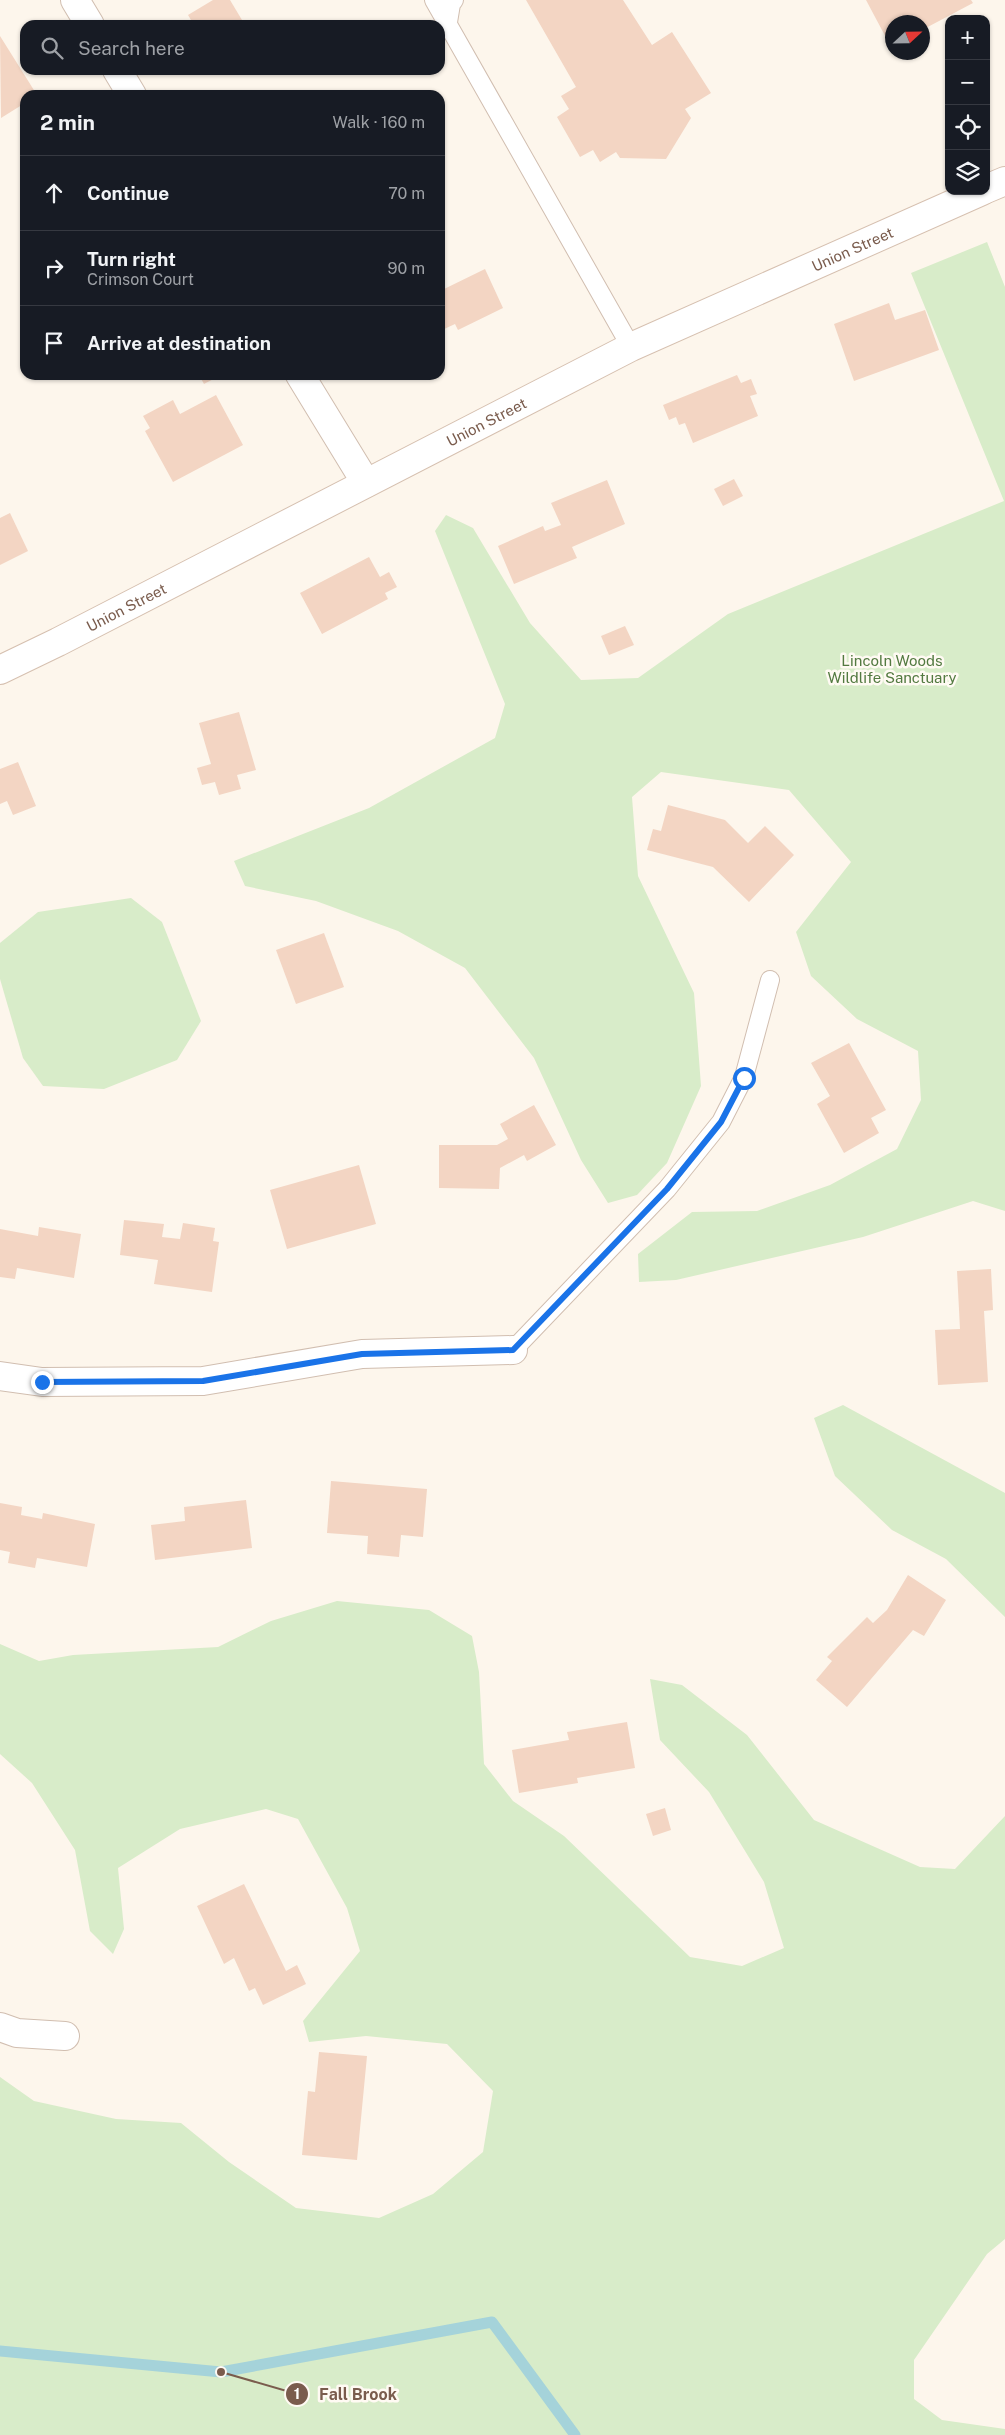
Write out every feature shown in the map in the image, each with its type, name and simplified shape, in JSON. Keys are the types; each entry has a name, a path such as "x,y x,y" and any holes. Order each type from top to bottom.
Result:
{"main road":[{"path":"76,0 87,20"},
{"path":"120,75 129,90"},
{"path":"990,187 1005,181"},
{"name":"Union Street","path":"0,670 631,347 973,195"},
{"path":"303,380 366,483"},
{"path":"0,1376 42,1382 203,1381 362,1354 513,1350"},
{"path":"0,2027 17,2034 65,2036"}],"lane":[{"path":"434,0 631,347"},
{"path":"448,22 451,4 454,0"},
{"path":"513,1350 667,1189 721,1122 744,1078 770,980"}],"green space":[{"name":"Lincoln Woods Wildlife Sanctuary","path":"987,242 1005,287 1005,1211 973,1201 863,1237 676,1280 639,1282 638,1254 692,1212 757,1211 830,1185 897,1149 921,1100 918,1051 857,1019 811,976 796,932 851,862 789,790 661,772 632,797 638,876 694,993 701,1086 667,1163 637,1195 608,1203 581,1160 534,1058 465,968 398,931 316,901 245,886 234,861 369,808 495,738 505,704 435,531 446,515 473,528 530,623 581,680 638,678 728,614 1004,501 911,273"},
{"path":"131,898 162,922 201,1021 177,1060 104,1089 43,1086 23,1058 0,979 0,943 38,912"},
{"path":"843,1405 1005,1493 1005,1617 946,1559 892,1530 835,1476 814,1418"},
{"path":"337,1601 429,1610 472,1636 479,1672 484,1764 513,1801 564,1836 690,1957 742,1966 784,1948 764,1882 709,1792 660,1740 650,1679 682,1685 747,1735 814,1820 920,1867 955,1869 1005,1816 1005,2239 987,2254 914,2360 914,2399 942,2420 1005,2429 1005,2435 0,2435 0,2077 34,2101 116,2119 181,2123 229,2162 296,2208 379,2218 433,2194 483,2152 493,2091 447,2044 366,2036 309,2042 303,2021 360,1951 347,1908 298,1819 266,1809 180,1829 118,1868 124,1929 113,1954 90,1931 75,1850 32,1783 0,1754 0,1644 39,1661 73,1655 218,1647 271,1621"}],"building":[{"path":"213,0 230,0 242,20 191,20 188,15"},
{"path":"526,0 623,0 652,45 672,32 711,93 685,109 691,118 666,159 620,158 616,152 600,162 593,150 580,157 557,117 569,109 561,96 576,87"},
{"path":"866,0 971,0 973,3 950,15 945,15 945,18 930,26 930,15 885,15 885,36"},
{"path":"0,36 20,68 20,75 24,75 34,90 20,90 20,106 1,118"},
{"path":"485,269 503,308 458,330 455,324 445,329 445,289"},
{"path":"889,303 895,320 925,310 939,350 854,381 834,324"},
{"path":"737,375 741,383 751,379 757,394 750,396 758,416 693,443 685,423 679,425 676,417 669,420 663,405"},
{"path":"202,380 212,380 204,384"},
{"path":"216,395 243,445 173,482 145,431 150,428 143,416 173,400 180,414"},
{"path":"734,479 743,496 723,506 714,489"},
{"path":"607,480 625,524 572,547 577,558 514,584 498,546 543,526 545,531 561,525 551,503"},
{"path":"10,513 28,551 0,565 0,518"},
{"path":"369,557 380,577 389,572 397,587 385,593 388,599 322,634 300,593"},
{"path":"625,626 634,645 609,655 601,636"},
{"path":"239,712 256,770 237,775 241,789 219,795 215,782 202,785 197,768 211,764 199,723"},
{"path":"18,762 36,806 13,815 7,801 0,804 0,769"},
{"path":"668,805 725,820 748,843 765,826 794,855 749,902 713,867 647,850 653,829 661,831"},
{"path":"324,933 344,987 296,1004 276,950"},
{"path":"849,1043 886,1110 871,1118 879,1133 844,1153 817,1104 830,1096 811,1063"},
{"path":"534,1105 556,1145 527,1161 524,1155 500,1168 499,1189 439,1188 439,1145 497,1145 508,1139 500,1124"},
{"path":"359,1165 376,1224 287,1249 270,1190"},
{"path":"124,1220 164,1224 162,1237 180,1239 183,1223 215,1228 213,1241 219,1242 212,1292 154,1284 158,1260 120,1255"},
{"path":"39,1227 81,1234 74,1278 17,1268 15,1279 0,1277 0,1229 38,1236"},
{"path":"991,1269 993,1310 984,1311 988,1382 938,1385 935,1330 960,1329 957,1271"},
{"path":"331,1481 427,1489 423,1537 401,1535 399,1557 367,1554 368,1536 327,1533"},
{"path":"246,1500 252,1548 155,1560 151,1525 185,1521 184,1507"},
{"path":"0,1503 22,1507 21,1515 42,1519 43,1513 95,1524 87,1567 37,1558 35,1568 8,1563 10,1552 0,1550"},
{"path":"908,1575 946,1600 924,1636 913,1630 847,1707 816,1680 832,1661 827,1657 867,1617 873,1623 887,1610"},
{"path":"627,1722 635,1768 577,1778 578,1783 519,1793 512,1750 569,1740 567,1732"},
{"path":"665,1808 671,1830 653,1836 646,1814"},
{"path":"244,1884 286,1971 297,1965 306,1984 263,2005 255,1988 249,1991 234,1958 224,1964 197,1906"},
{"path":"319,2052 367,2056 357,2160 302,2155 308,2091 315,2092"}],"waterway":[{"path":"0,2351 221,2372 492,2322 575,2435"}],"place":[{"name":"Fall Brook","path":"221,2372"}],"route":[{"path":"42,1382 203,1381 362,1354 513,1350 667,1189 721,1122 744,1078"}]}
